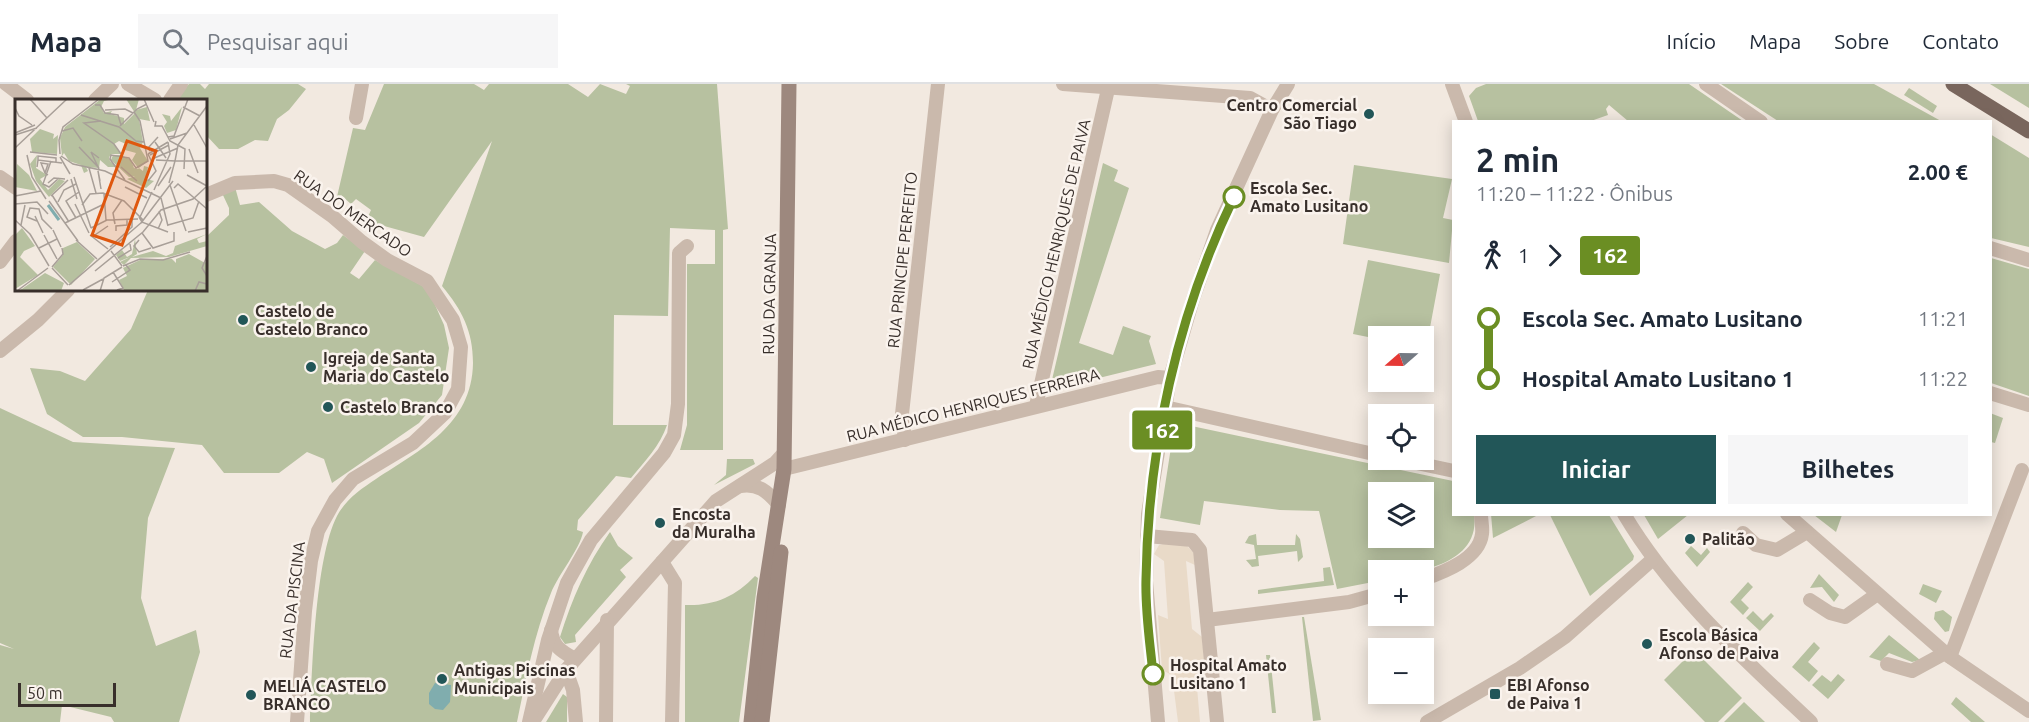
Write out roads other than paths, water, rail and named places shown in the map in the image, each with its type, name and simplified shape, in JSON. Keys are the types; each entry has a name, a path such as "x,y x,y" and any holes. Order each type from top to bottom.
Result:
{"main road":[{"name":"RUA DA GRANJA","path":"751,722 764,598 783,472 789,84"},
{"path":"1953,84 2029,131"},
{"name":"RUA DA GRANJA","path":"762,722 782,540 779,505"}],"street":[{"path":"6,84 26,99"},
{"path":"96,99 112,84"},
{"path":"128,84 153,99"},
{"path":"171,99 181,84"},
{"path":"356,118 359,89 363,84"},
{"name":"RUA PRINCIPE PERFEITO","path":"905,440 902,414 938,84"},
{"path":"1063,84 1108,88 1170,88 1250,98 1272,110"},
{"path":"1158,722 1148,622 1147,536 1152,481 1170,378 1193,299 1217,230 1272,110 1288,84"},
{"path":"1706,84 1758,120"},
{"path":"1458,86 1466,120"},
{"name":"RUA MÉDICO HENRIQUES DE PAIVA","path":"1036,406 1108,88"},
{"path":"0,177 15,187"},
{"name":"RUA DO MERCADO","path":"207,195 235,183 274,181 288,185 379,254 427,281 439,297"},
{"path":"0,262 15,242"},
{"path":"531,722 551,630 567,583 591,540 664,453 674,435 678,404 679,253 687,246"},
{"path":"1992,249 2029,260"},
{"path":"0,351 38,320 67,291"},
{"name":"RUA DA PISCINA","path":"295,718 311,561 318,531 335,500 353,479 430,429 446,413 458,389 461,347 453,320 439,297"},
{"name":"RUA MÉDICO HENRIQUES FERREIRA","path":"761,487 783,472 1036,406 1158,377 1170,378"},
{"path":"1992,394 2029,405"},
{"path":"1165,407 1368,453"},
{"path":"531,722 570,664 607,620 717,501 774,463 784,453"},
{"path":"1434,467 1452,471"},
{"path":"1887,664 1912,671 1947,655 2022,470"},
{"path":"738,486 750,484 761,487 779,505"},
{"path":"1434,575 1457,565 1474,550 1483,536 1481,516"},
{"path":"1625,516 1653,560 1692,606 1810,722"},
{"path":"1789,516 1876,595 1947,655 2029,711"},
{"path":"1743,533 1756,545 1777,550 1807,532"},
{"path":"1147,536 1192,540 1200,550 1217,722"},
{"path":"1427,722 1520,668 1565,637 1653,560"},
{"path":"662,562 675,583 672,722"},
{"path":"1810,600 1830,613 1845,617 1876,595"},
{"path":"1207,620 1349,602 1368,597"},
{"path":"606,722 607,620"},
{"path":"551,630 552,641 570,664 576,722"},
{"path":"756,688 759,706 756,722"}],"water":[{"path":"435,683 451,685 450,702 443,710 435,709 429,704 429,693"}],"place":[{"name":"Centro Comercial São Tiago","path":"1369,114"},
{"name":"Escola Sec. Amato Lusitano","path":"1234,197"},
{"name":"Castelo de Castelo Branco","path":"243,320"},
{"name":"Igreja de Santa Maria do Castelo","path":"311,367"},
{"name":"Castelo Branco","path":"328,407"},
{"name":"Encosta da Muralha","path":"660,523"},
{"name":"Palitão","path":"1690,539"},
{"name":"Escola Básica Afonso de Paiva","path":"1647,644"},
{"name":"Hospital Amato Lusitano 1","path":"1153,674"},
{"name":"Antigas Piscinas Municipais","path":"442,679"},
{"name":"EBI Afonso de Paiva 1","path":"1495,694"},
{"name":"MELIÁ CASTELO BRANCO","path":"251,695"}]}
